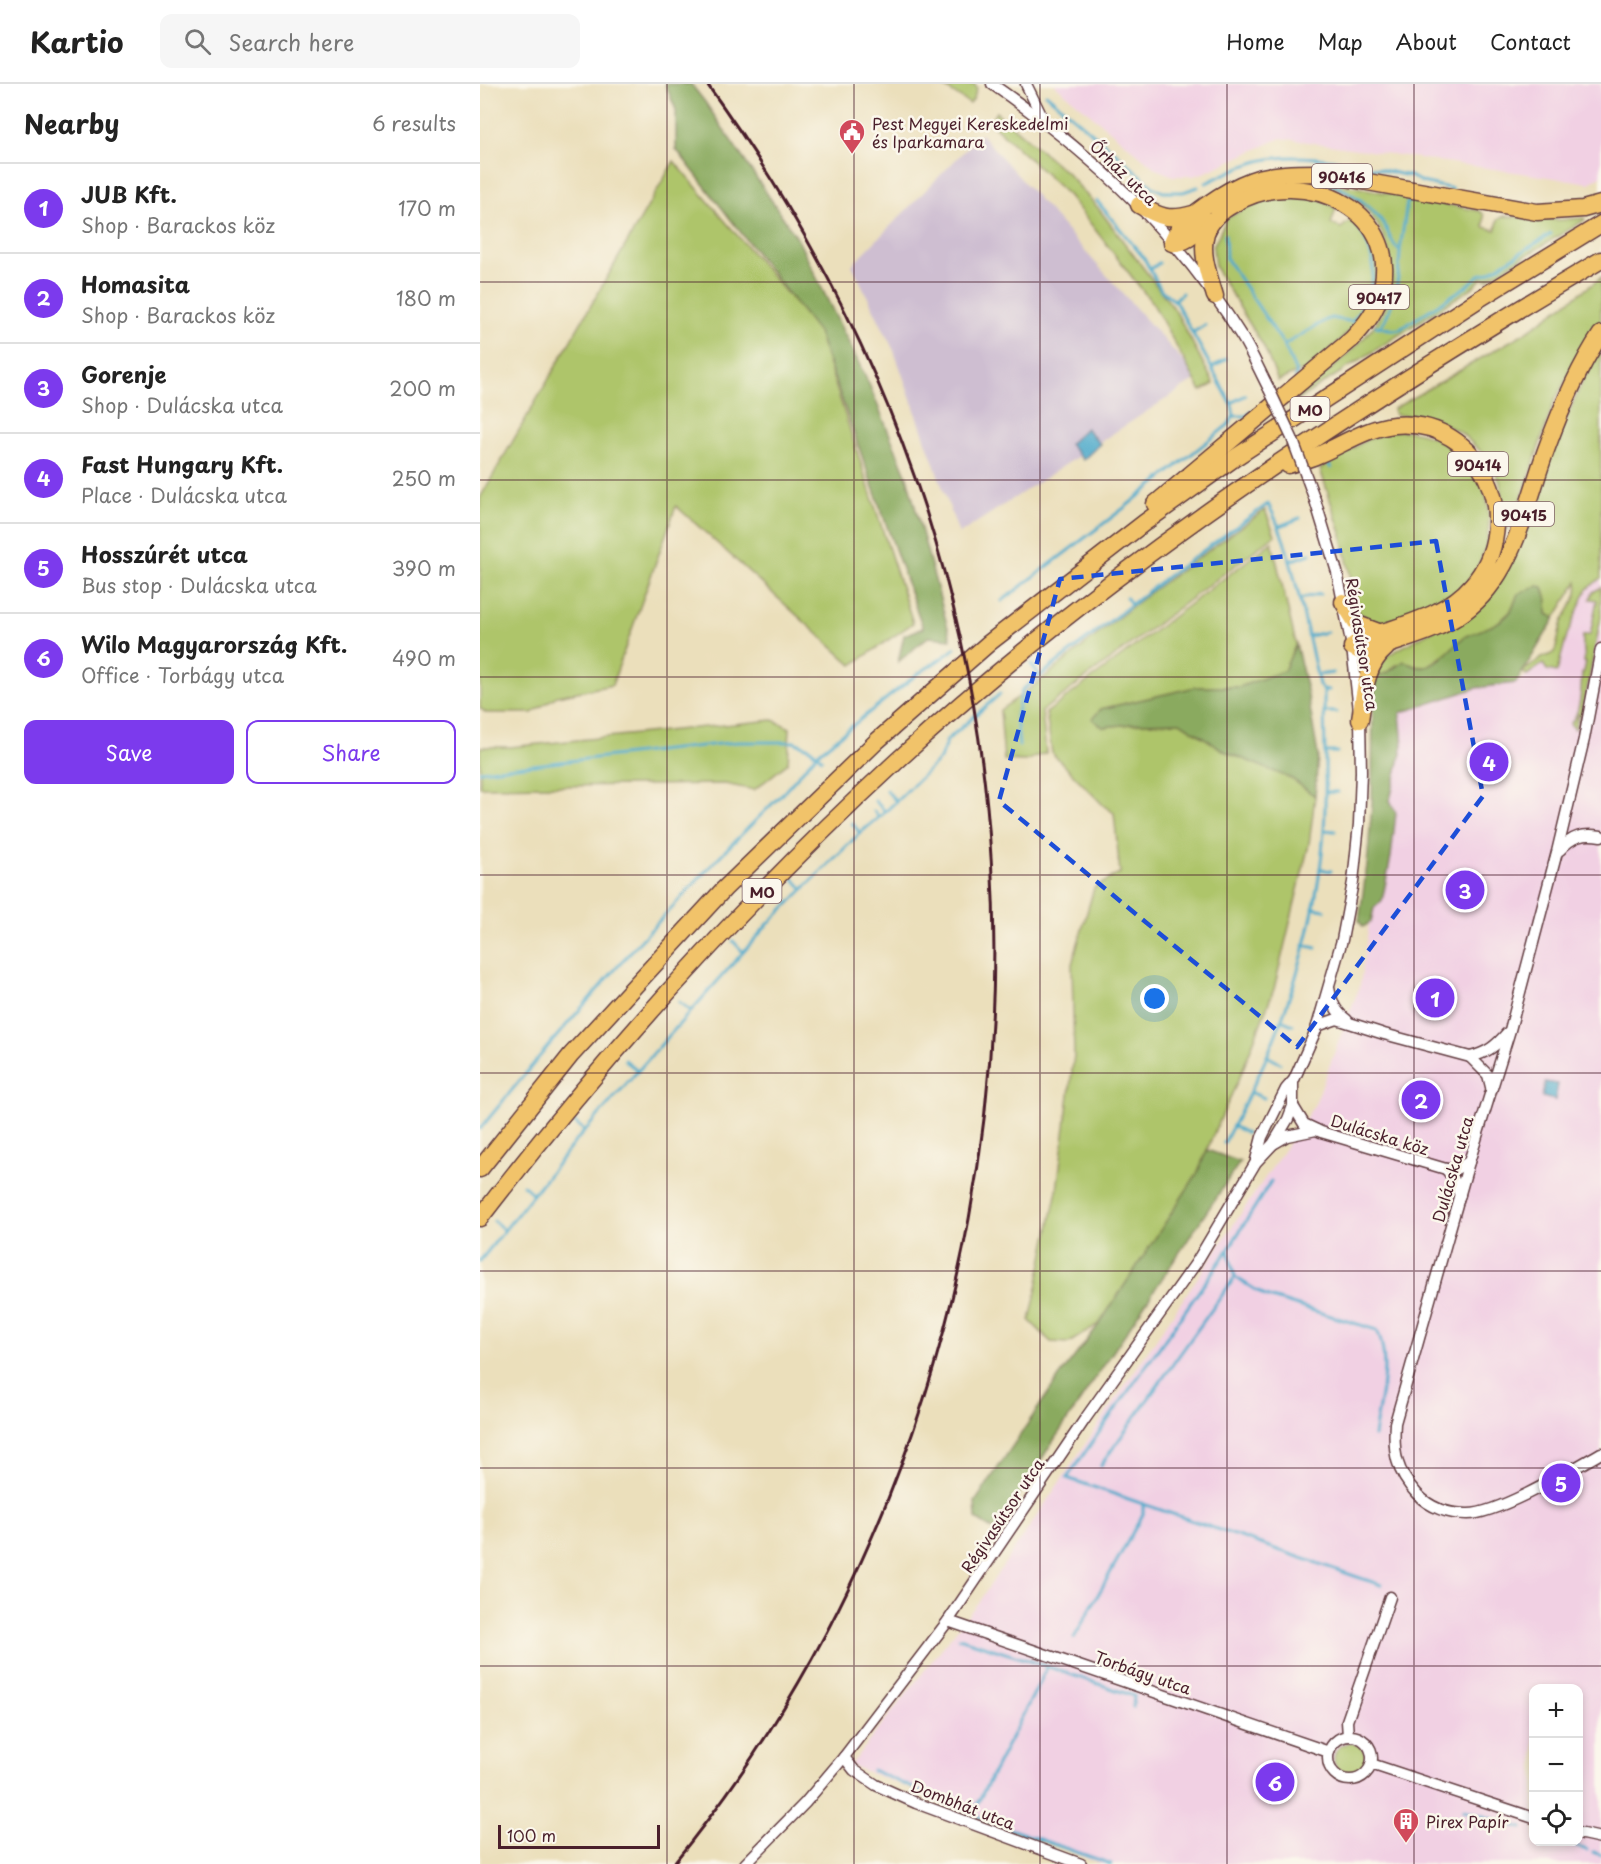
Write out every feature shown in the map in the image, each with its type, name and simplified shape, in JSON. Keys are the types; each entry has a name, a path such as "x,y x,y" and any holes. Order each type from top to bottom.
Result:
{"highway":[{"name":"90416","path":"1172,243 1179,229 1204,217 1236,187 1253,180 1286,173 1317,172 1536,212 1583,209 1601,204"},
{"name":"90417","path":"1144,523 1157,501 1352,339 1367,321 1382,290 1384,272 1382,256 1371,228 1355,211 1332,196 1310,189 1292,188 1261,192 1204,217"},
{"name":"90416","path":"1139,205 1172,219 1204,217"},
{"path":"1204,217 1204,251 1215,296"},
{"name":"M0","path":"480,1169 571,1055 678,937 767,846 893,726 989,643 1144,523 1236,457 1479,299 1601,224"},
{"name":"M0","path":"480,1218 574,1099 698,958 792,860 898,759 1042,638 1158,549 1341,422 1477,335 1601,260"},
{"name":"90415","path":"1352,647 1357,651 1367,652 1386,638 1449,623 1466,611 1490,587 1513,544 1560,413 1601,334"},
{"name":"90414","path":"1265,474 1320,454 1352,437 1395,425 1412,425 1440,432 1455,441 1480,466 1495,499 1497,518 1496,535 1488,562 1482,573 1461,596 1446,607 1386,638"},
{"path":"1343,602 1357,624 1386,638"},
{"name":"90415","path":"1360,720 1371,665 1386,638"}],"street":[{"name":"Őrház utca","path":"993,84 1046,122 1105,172 1139,205 1172,243"},
{"path":"1026,84 1046,122"},
{"name":"Régivasútsor utca","path":"1172,243 1215,296 1243,338 1292,438 1331,550 1352,647 1360,720 1359,824 1353,882 1342,940 1317,1026 1293,1082 1286,1089 1262,1137 1256,1162"},
{"name":"Dulácska utca","path":"1601,649 1584,739 1557,852 1510,1030 1469,1162 1395,1423 1394,1444 1398,1467 1407,1484 1422,1500 1445,1512 1469,1515 1507,1503 1601,1453"},
{"path":"1557,852 1572,837 1583,834 1601,836"},
{"path":"1328,988 1332,1004 1338,1013 1350,1023"},
{"path":"1317,1026 1337,1019 1470,1057 1484,1054 1497,1045 1510,1030"},
{"path":"1470,1057 1488,1075 1492,1089"},
{"name":"Régivasútsor utca","path":"745,1864 805,1803 844,1757 948,1621 1085,1419 1196,1263 1256,1162 1273,1144 1293,1106 1293,1082"},
{"name":"Dulácska köz","path":"1293,1106 1304,1124 1317,1130 1446,1169 1456,1169 1469,1162"},
{"path":"1273,1144 1287,1136 1317,1130"},
{"path":"1446,1169 1453,1178 1460,1196"},
{"path":"1348,1736 1347,1721 1390,1597"},
{"name":"Torbágy utca","path":"948,1621 1329,1752"},
{"path":"1348,1736 1364,1741 1371,1756 1371,1764 1366,1772 1359,1778 1350,1780 1341,1778 1330,1767 1329,1752 1335,1741 1348,1736"},
{"name":"Dombhát utca","path":"844,1757 854,1770 876,1785 938,1811 1081,1864"},
{"path":"1371,1764 1529,1817"},
{"path":"1583,1834 1601,1838"}],"highlighted area":[{"path":"1436,541 1483,796 1297,1047 999,801 1060,579"}],"shaded area":[{"path":"1054,84 1601,84 1601,176 1589,183 1281,138 1206,172 1194,176 1173,176 1156,169"},
{"path":"981,134 1198,378 959,534 894,351 852,265"},
{"path":"1601,578 1601,1864 1101,1864 850,1765 980,1600 1315,1104 1360,985 1400,713 1476,688 1516,683 1543,664 1557,672 1567,635 1587,589"}],"green space":[{"path":"665,84 691,84 797,238 869,384 907,477 951,639 928,637 898,662 904,635 923,628 818,332 676,149 676,110"},
{"path":"940,84 974,84 977,88 970,104"},
{"path":"996,112 1067,173 1098,208 1175,310 1214,384 1201,391 1153,304 1069,196 990,122"},
{"path":"674,161 817,329 913,623 852,665 676,506 612,685 557,696 532,713 486,713 480,708 480,498"},
{"path":"1324,181 1480,211 1484,215 1484,227 1496,230 1498,220 1504,216 1559,220 1584,218 1585,220 1487,279 1482,278 1472,288 1296,401 1295,399 1339,362 1370,331 1386,306 1390,290 1390,258 1379,228 1371,215 1356,200 1323,184"},
{"path":"1278,196 1315,197 1336,208 1331,224 1341,228 1352,219 1354,220 1370,239 1377,263 1377,282 1371,300 1349,332 1304,372 1300,371 1278,381 1264,347 1215,267 1213,247 1227,218"},
{"path":"1601,278 1601,321 1581,351 1553,404 1525,489 1511,526 1506,531 1500,482 1490,460 1460,432 1426,417 1395,415 1393,409 1526,332"},
{"path":"1601,349 1601,578 1587,589 1567,635 1557,672 1547,670 1543,664 1527,675 1522,672 1542,658 1554,653 1562,623 1576,595 1577,582 1555,618 1547,614 1547,600 1518,594 1510,612 1497,623 1465,637 1453,649 1426,667 1396,665 1387,673 1375,677 1388,655 1484,602 1586,374"},
{"path":"1392,431 1412,431 1431,437 1457,450 1470,463 1480,478 1486,495 1489,514 1488,532 1477,567 1459,590 1425,609 1377,624 1358,613 1342,536 1320,469 1368,439"},
{"path":"1265,510 1275,535 1042,711 1046,753 1025,761 1004,760 1000,710 1035,685 1149,593"},
{"path":"1272,542 1296,644 1284,671 1239,687 1196,687 1101,709 1103,727 1180,722 1201,736 1292,779 1315,796 1309,844 1274,989 1241,1074 1197,1174 1100,1323 1069,1343 1051,1342 1030,1321 1057,1190 1074,1055 1072,964 1094,888 1120,873 1114,813 1104,806 1052,753 1046,713"},
{"path":"1538,586 1543,587 1547,600 1547,614 1555,618 1516,683 1476,688 1400,713 1403,745 1390,800 1396,813 1391,857 1382,901 1374,908 1371,922 1363,927 1359,921 1372,804 1373,683 1375,677 1387,673 1404,661 1420,667 1431,665 1466,636 1507,616 1518,594"},
{"path":"1601,587 1601,617 1580,726 1578,729 1580,715 1578,714 1575,729 1570,724 1578,707 1582,673 1586,662 1584,662 1583,635 1590,635 1597,600 1590,599 1593,592"},
{"path":"1296,644 1307,690 1318,755 1315,796 1292,779 1226,752 1180,722 1103,727 1092,719 1101,709 1196,687 1239,687 1284,671"},
{"path":"773,720 790,728 788,763 754,790 725,784 480,787 480,747 510,747"},
{"path":"1207,1150 1240,1162 995,1531 976,1519 975,1502 1059,1377 1100,1323 1197,1174"},
{"path":"1350,1743 1361,1748 1366,1759 1361,1770 1350,1775 1339,1770 1334,1759 1339,1748"}],"water":[{"path":"1086,428 1100,444 1083,460 1069,444"},
{"path":"1545,1082 1558,1084 1555,1100 1542,1097"}],"waterway":[{"path":"1046,94 1153,187 1163,192 1183,192 1198,187"},
{"path":"1206,183 1258,161 1309,157 1410,176 1422,182 1453,189"},
{"path":"1330,184 1366,204 1383,223 1392,242 1400,251 1396,290 1390,309 1380,327"},
{"path":"1400,250 1407,203 1413,199 1425,201"},
{"path":"1002,601 1124,508 1228,425 1234,416 1232,405 1175,301 1161,290 1144,258 1097,201"},
{"path":"1352,322 1367,297 1373,274 1370,250 1357,224"},
{"path":"1376,326 1400,329 1467,286 1479,275 1488,273 1551,234"},
{"path":"1225,235 1226,258 1284,345 1297,375 1295,377"},
{"path":"1151,269 1159,263"},
{"path":"1175,300 1182,293"},
{"path":"1284,345 1331,318 1355,322"},
{"path":"1192,333 1205,325"},
{"path":"1212,368 1226,359"},
{"path":"1231,403 1246,395"},
{"path":"1234,416 1246,416 1253,411"},
{"path":"1324,458 1331,468"},
{"path":"1019,746 1016,717 1022,690 1164,579 1268,504 1291,563 1319,685 1322,689 1329,690"},
{"path":"1280,526 1300,518"},
{"path":"1290,561 1310,554"},
{"path":"1300,599 1320,594"},
{"path":"1126,597 1131,604"},
{"path":"1309,636 1327,632"},
{"path":"480,1129 549,1045 633,949 785,791 817,754 916,675 955,648"},
{"path":"1031,664 1040,676"},
{"path":"1317,675 1333,673"},
{"path":"1224,1143 1270,1049 1290,997 1312,915 1324,831 1324,689"},
{"path":"480,1261 574,1143 769,923 860,833 940,759 947,740 1000,694"},
{"path":"1324,712 1336,712"},
{"path":"480,771 737,742 794,742 809,748 822,759"},
{"path":"1326,752 1337,752"},
{"path":"886,790 896,801"},
{"path":"1326,792 1338,792"},
{"path":"875,801 885,811"},
{"path":"874,811 878,816"},
{"path":"852,823 860,833"},
{"path":"1324,830 1335,831"},
{"path":"1320,869 1331,871"},
{"path":"793,878 803,889"},
{"path":"1313,908 1325,910"},
{"path":"733,941 743,952"},
{"path":"1304,945 1316,948"},
{"path":"679,1002 691,1011"},
{"path":"1281,1020 1293,1025"},
{"path":"1267,1056 1280,1063"},
{"path":"625,1060 638,1071"},
{"path":"1250,1092 1264,1098"},
{"path":"573,1121 585,1131"},
{"path":"1233,1126 1246,1133"},
{"path":"1271,1181 1228,1250 1067,1478 1381,1585"},
{"path":"523,1185 533,1194"},
{"path":"494,1221 504,1230"},
{"path":"1228,1250 1235,1277 1265,1296 1377,1330 1384,1356 1384,1369 1374,1436"},
{"path":"1101,1465 1235,1277"},
{"path":"1074,1638 1143,1514 1143,1503"},
{"path":"959,1638 1046,1666 973,1812"},
{"path":"1046,1666 1134,1696 1133,1707"},
{"path":"872,1770 992,1823 1111,1864"},
{"path":"1463,1810 1522,1828"},
{"path":"1576,1846 1587,1850"},
{"path":"1593,1852 1601,1855"}],"railway":[{"path":"673,1864 777,1718 862,1560 926,1393 969,1219 991,1041 991,862 970,685 926,511 884,398 833,289 774,184 707,84"}],"place":[{"name":"Pest Megyei Kereskedelmi és Iparkamara","path":"852,155"},
{"name":"Fast Hungary Kft.","path":"1489,762"},
{"name":"Gorenje","path":"1465,890"},
{"name":"JUB Kft.","path":"1435,998"},
{"name":"Homasita","path":"1421,1100"},
{"name":"Hosszúrét utca","path":"1561,1483"},
{"name":"Wilo Magyarország Kft.","path":"1275,1782"},
{"name":"Pirex Papír","path":"1406,1844"}]}
